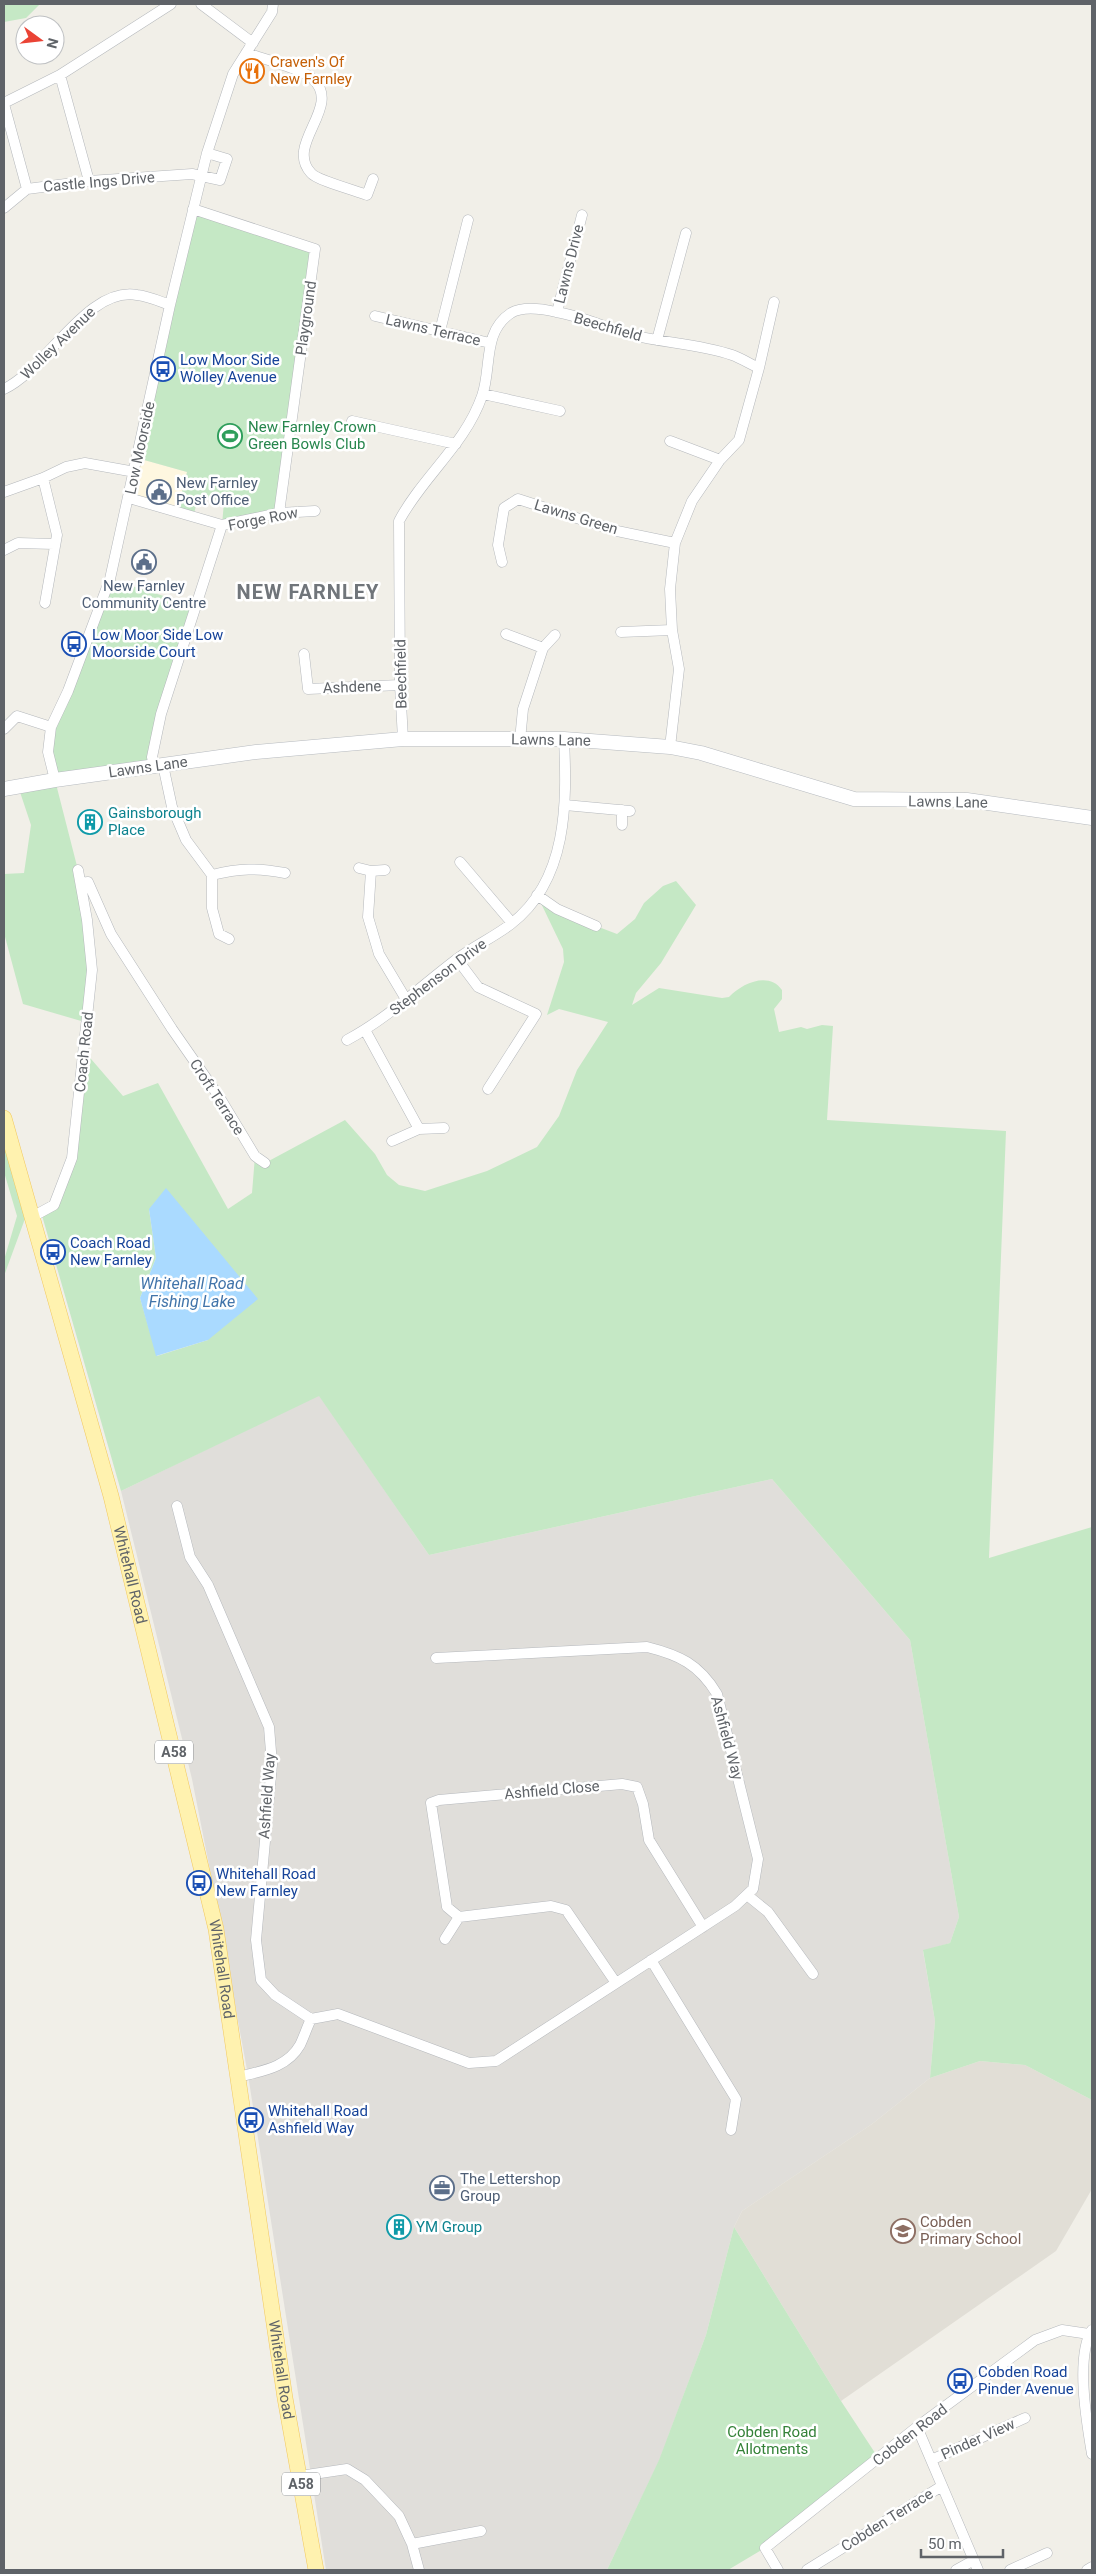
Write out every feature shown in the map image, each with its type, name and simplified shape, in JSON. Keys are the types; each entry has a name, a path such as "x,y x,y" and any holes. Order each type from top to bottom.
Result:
{"main road":[{"name":"Whitehall Road","path":"4,1118 110,1496 212,1910 285,2398 316,2570"}],"street":[{"path":"27,189 4,103 60,75 171,4"},
{"path":"201,4 253,43"},
{"name":"Low Moorside","path":"55,780 48,752 51,727 68,691 110,579 135,472 170,304 207,152 233,74 272,12 273,4"},
{"path":"246,53 312,77 322,89 322,105 305,144 304,163 312,175 367,195 373,179"},
{"path":"60,75 89,182"},
{"name":"Castle Ings Drive","path":"4,208 27,189 89,182 201,174 220,180 227,159 207,152"},
{"name":"Playground","path":"193,209 315,249 279,514"},
{"name":"Lawns Drive","path":"557,312 582,216"},
{"path":"440,331 468,220"},
{"path":"657,340 686,234"},
{"name":"Wolley Avenue","path":"4,389 17,383 55,347 84,314 109,298 136,294 170,304"},
{"path":"670,747 679,669 672,630 670,589 675,543 692,501 720,460 739,440 759,368 774,302"},
{"name":"Beechfield","path":"403,738 400,685 400,521 411,499 470,424 483,394 490,344 498,325 512,312 532,309 557,312 631,334 732,355 759,368"},
{"name":"Lawns Terrace","path":"375,316 490,344"},
{"path":"483,394 560,411"},
{"path":"352,422 456,444"},
{"path":"670,441 720,460"},
{"path":"4,492 43,478 66,467 85,462 135,472"},
{"path":"43,478 57,535 45,603"},
{"path":"129,498 222,525"},
{"name":"Lawns Green","path":"502,562 498,545 504,508 518,499 617,531 675,543"},
{"name":"Forge Row","path":"212,875 186,840 172,807 159,766 152,757 161,714 222,525 279,514 315,511"},
{"path":"4,550 18,543 54,544"},
{"path":"621,632 672,630"},
{"path":"506,634 543,648"},
{"path":"520,740 523,709 543,648 556,634"},
{"name":"Ashdene","path":"304,654 308,689 400,685"},
{"path":"4,729 17,716 51,727"},
{"name":"Lawns Lane","path":"4,789 256,752 403,738 520,740 564,738 670,747 701,753 854,799 967,800 1092,818"},
{"name":"Stephenson Drive","path":"347,1040 365,1030 407,1000 457,959 512,923 537,895 559,851 565,805 564,738"},
{"path":"565,805 626,810 622,826"},
{"path":"460,862 512,923"},
{"path":"229,939 219,934 214,917 212,875 239,869 257,868 285,873"},
{"path":"359,868 371,871 385,870"},
{"name":"Coach Road","path":"32,1217 54,1205 72,1158 92,970 78,870"},
{"path":"371,871 368,917 379,954 407,1000"},
{"name":"Croft Terrace","path":"81,883 88,882 111,934 172,1029 220,1098 255,1156 265,1163"},
{"path":"537,895 557,909 596,926"},
{"path":"457,959 478,987 536,1014 488,1089"},
{"path":"365,1030 420,1129"},
{"path":"392,1141 420,1129 444,1128"},
{"name":"Ashfield Way","path":"177,1506 190,1557 208,1585 269,1727 272,1764 256,1940 260,1980 276,1995 311,2019 338,2014 469,2063 496,2061 735,1906 753,1889 758,1859 717,1694 706,1676 688,1662 668,1652 647,1646 436,1658"},
{"name":"Ashfield Close","path":"459,1917 447,1906 431,1804 439,1800 622,1784 637,1787 644,1804 649,1840 703,1927"},
{"path":"747,1895 768,1912 813,1974"},
{"path":"445,1939 459,1917 551,1906 566,1910 616,1983"},
{"path":"651,1960 736,2099 731,2130"},
{"path":"238,2077 276,2066 290,2059 300,2044 311,2019"},
{"name":"Cobden Road","path":"778,2570 764,2548 917,2427 1035,2340 1062,2330 1091,2331"},
{"path":"1091,2331 1084,2370 1086,2412 1092,2454"},
{"name":"Pinder View","path":"931,2460 1025,2418"},
{"path":"917,2427 978,2570"},
{"path":"300,2476 347,2469 365,2480 399,2516 412,2544 419,2570"},
{"name":"Cobden Terrace","path":"807,2570 942,2486"},
{"path":"412,2544 480,2531"},
{"path":"1010,2570 1047,2553"},
{"path":"956,2570 974,2560"},
{"path":"1087,2570 1092,2567"}],"shaded area":[{"path":"137,458 187,472 177,512 129,498"},
{"path":"319,1395 429,1555 772,1479 910,1640 959,1917 950,1943 923,1951 935,2021 930,2078 872,2124 742,2211 734,2227 706,2335 659,2461 607,2570 326,2570 248,2075 210,1870 192,1779 121,1491"},
{"name":"Cobden Primary School","path":"980,2061 1025,2065 1092,2100 1092,2189 1056,2251 841,2401 734,2227 742,2211 872,2124 930,2078"}],"green space":[{"path":"4,4 40,4 29,15 15,15 15,20 4,22"},
{"path":"193,209 315,249 279,513 222,525 224,502 199,495 193,517 177,512 187,472 137,458"},
{"path":"110,579 195,606 169,688 154,767 55,780 78,870 87,920 88,1023 23,1004 4,933 4,874 24,873 31,825 18,786 55,779 51,727"},
{"path":"676,881 696,905 661,963 636,993 632,1005 659,988 722,998 729,997 741,987 756,981 770,981 777,984 782,990 782,999 774,1009 779,1032 801,1027 807,1029 822,1025 833,1026 827,1120 1006,1131 989,1558 1092,1527 1092,2100 1025,2065 980,2061 930,2078 935,2021 923,1950 950,1943 959,1917 910,1640 772,1479 429,1555 319,1396 121,1491 41,1212 54,1205 72,1158 85,1052 123,1096 158,1083 228,1209 252,1193 255,1156 265,1163 345,1120 375,1154 387,1175 399,1185 425,1191 487,1171 537,1147 559,1116 577,1070 608,1022 559,1009 547,1015 564,962 563,949 537,895 596,926 617,934 635,919 644,903 663,886","holes":["149,1209 208,1340 157,1356 140,1298 156,1258"]},
{"path":"4,1137 26,1216 4,1276 4,1260 17,1216 4,1172"},
{"name":"Cobden Road Allotments","path":"734,2227 879,2459 765,2548 728,2570 607,2570 659,2460 706,2335"}],"water":[{"name":"Whitehall Road Fishing Lake","path":"166,1188 258,1299 208,1340 156,1356 140,1298 156,1258 149,1209"}],"place":[{"name":"Craven's Of New Farnley","path":"252,71"},
{"name":"Low Moor Side Wolley Avenue","path":"163,369"},
{"name":"New Farnley Crown Green Bowls Club","path":"230,436"},
{"name":"New Farnley Post Office","path":"159,492"},
{"name":"New Farnley Community Centre","path":"144,562"},
{"name":"Low Moor Side Low Moorside Court","path":"74,644"},
{"name":"Gainsborough Place","path":"90,822"},
{"name":"Coach Road New Farnley","path":"53,1252"},
{"name":"Whitehall Road New Farnley","path":"199,1883"},
{"name":"Whitehall Road Ashfield Way","path":"251,2120"},
{"name":"The Lettershop Group","path":"442,2188"},
{"name":"YM Group","path":"399,2227"},
{"name":"Cobden Primary School","path":"903,2231"},
{"name":"Cobden Road Pinder Avenue","path":"960,2381"}],"district":[{"name":"NEW FARNLEY","path":"308,592"}]}
